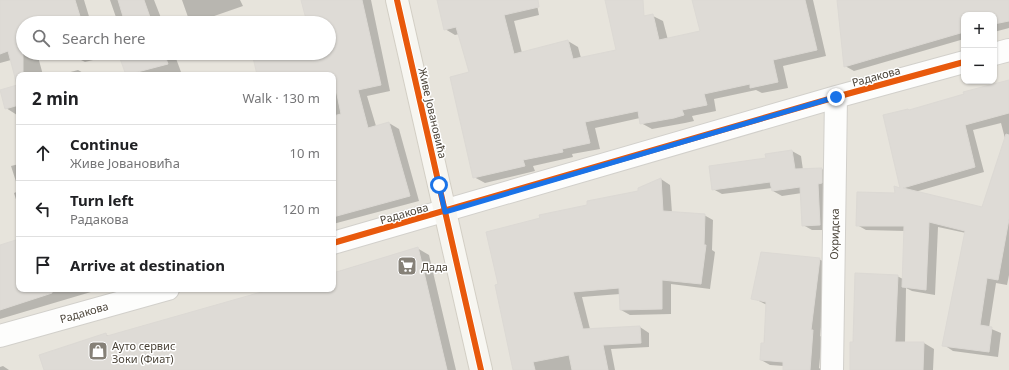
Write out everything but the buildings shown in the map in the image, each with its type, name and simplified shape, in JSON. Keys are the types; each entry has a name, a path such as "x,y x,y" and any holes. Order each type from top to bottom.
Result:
{"street":[{"name":"Живе Јовановића","path":"397,0 482,370"},
{"path":"997,53 1009,50"},
{"name":"Радакова","path":"336,242 445,212 836,97 961,63"},
{"name":"Охридска","path":"832,370 836,97"},
{"name":"Радакова","path":"0,336 157,292"}],"shaded area":[{"path":"0,0 1009,0 1009,370 0,370"}],"cycle path":[{"path":"397,0 481,370"},
{"path":"336,242 836,97 961,63"}],"place":[{"name":"Дада","path":"407,266"},
{"name":"Ауто сервис Зоки (Фиат)","path":"98,351"}],"route":[{"path":"439,185 445,212 836,97"}]}
